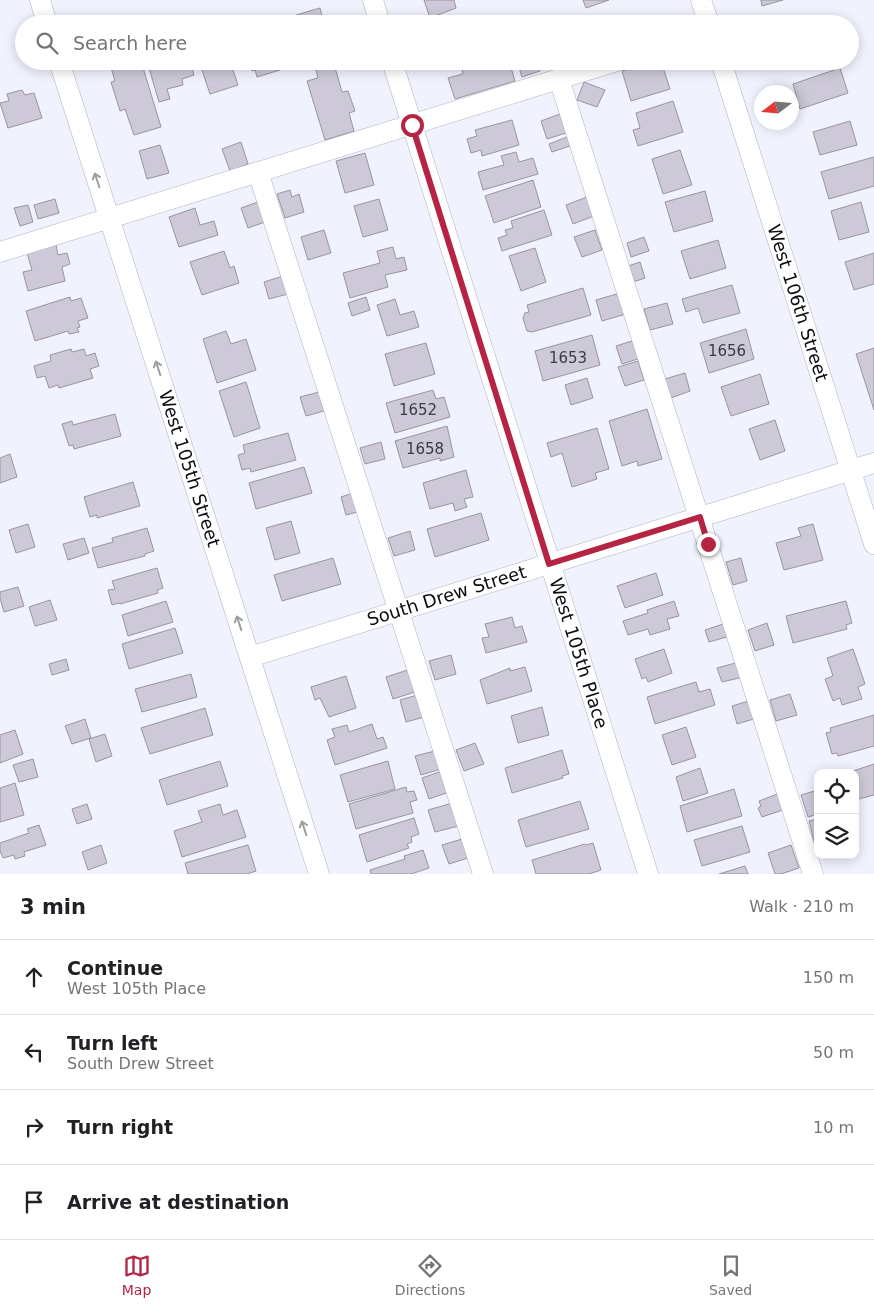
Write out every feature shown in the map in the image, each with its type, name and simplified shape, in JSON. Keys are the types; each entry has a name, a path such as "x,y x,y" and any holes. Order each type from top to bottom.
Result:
{"street":[{"path":"40,0 45,15"},
{"path":"373,0 377,15"},
{"path":"701,0 706,15"},
{"name":"West 105th Street","path":"63,70 319,874"},
{"name":"West 105th Place","path":"395,70 648,874"},
{"path":"0,252 588,70"},
{"name":"West 106th Street","path":"724,70 874,544"},
{"path":"559,79 813,874"},
{"path":"258,172 483,874"},
{"name":"South Drew Street","path":"250,657 874,463"}],"building":[{"path":"424,0 454,0 456,8 438,15 429,15"},
{"path":"583,0 609,0 586,8"},
{"path":"761,0 783,0 762,6"},
{"path":"320,8 322,15 296,15"},
{"path":"112,70 144,70 161,127 134,135 125,109 120,111 111,82 115,81"},
{"path":"150,70 193,70 194,75 182,79 183,85 167,89 170,99 159,102"},
{"path":"202,70 233,70 238,85 210,94"},
{"path":"255,70 280,70 257,77"},
{"path":"316,70 336,70 342,92 348,91 355,111 349,113 354,131 325,140 307,81 318,78"},
{"path":"462,70 512,70 515,81 455,99 448,78 463,74"},
{"path":"520,70 540,70 540,71 522,77"},
{"path":"664,70 670,89 631,101 622,71"},
{"path":"834,70 841,70 848,93 800,109 799,85 793,85"},
{"path":"584,82 605,90 597,107 577,100"},
{"path":"22,90 25,95 34,93 42,118 8,128 0,103 9,101 7,94"},
{"path":"673,101 683,132 638,146 633,130 640,128 636,113"},
{"path":"560,114 566,133 547,139 541,121"},
{"path":"512,120 519,145 482,156 481,150 471,153 467,139 477,136 475,130"},
{"path":"850,121 857,145 820,155 813,132"},
{"path":"567,137 570,146 552,152 549,144"},
{"path":"241,142 248,164 230,171 222,149"},
{"path":"160,145 169,173 147,179 139,151"},
{"path":"680,150 692,185 663,194 652,159"},
{"path":"516,152 519,162 533,158 538,174 483,190 478,172 504,165 501,156"},
{"path":"365,153 374,185 345,193 336,161"},
{"path":"874,157 874,186 829,199 821,172"},
{"path":"533,180 541,207 494,223 485,196"},
{"path":"290,190 292,197 299,194 304,212 285,218 277,194"},
{"path":"705,191 713,221 674,232 665,202"},
{"path":"587,197 594,216 573,224 566,205"},
{"path":"55,199 59,213 38,219 34,205"},
{"path":"379,199 388,230 363,237 354,206"},
{"path":"261,201 268,221 248,228 241,208"},
{"path":"861,202 869,232 839,240 831,211"},
{"path":"28,205 33,222 20,226 14,208"},
{"path":"195,208 200,225 214,221 218,235 179,247 169,217"},
{"path":"544,210 552,235 502,251 498,238 507,235 505,230 513,228 511,221"},
{"path":"324,230 331,253 308,260 301,237"},
{"path":"595,230 602,250 582,257 574,237"},
{"path":"644,237 649,251 631,257 627,243"},
{"path":"718,240 726,268 690,279 681,251"},
{"path":"56,245 58,255 67,253 70,264 62,267 65,281 28,291 23,272 32,270 27,253"},
{"path":"393,247 396,259 404,257 407,270 385,275 388,287 350,298 343,273 380,263 377,251"},
{"path":"535,248 546,282 521,291 509,256"},
{"path":"224,251 230,268 234,266 239,283 202,295 190,262"},
{"path":"874,253 874,284 854,290 845,262"},
{"path":"640,262 645,278 633,282 628,266"},
{"path":"283,276 288,294 269,299 264,282"},
{"path":"732,285 740,313 703,323 698,308 686,312 682,299"},
{"path":"583,288 591,315 532,332 527,331 523,318 525,313 529,312 527,305"},
{"path":"620,293 626,314 602,321 596,300"},
{"path":"70,297 71,301 81,298 88,318 78,321 80,327 77,328 79,332 69,334 68,331 35,341 26,311"},
{"path":"366,297 370,310 352,316 348,303"},
{"path":"395,299 400,315 414,311 419,327 387,336 377,305"},
{"path":"667,303 673,324 650,330 644,309"},
{"path":"746,329 754,359 709,373 700,343"},
{"path":"226,331 231,344 246,339 256,370 217,383 203,339"},
{"path":"592,335 600,365 543,381 535,351"},
{"path":"635,340 641,358 622,364 616,346"},
{"path":"426,343 435,374 394,386 385,354"},
{"path":"874,348 874,410 856,354"},
{"path":"71,349 72,352 84,349 86,356 95,353 99,366 90,369 93,378 59,388 58,385 49,388 45,376 37,378 34,366 51,361 50,355"},
{"path":"638,361 644,380 625,386 618,367"},
{"path":"685,373 690,391 671,398 665,379"},
{"path":"760,374 769,404 731,416 721,387"},
{"path":"587,378 593,398 571,405 565,385"},
{"path":"246,382 260,428 234,437 219,391"},
{"path":"433,390 436,399 444,397 450,417 395,433 386,403"},
{"path":"319,392 324,411 306,416 300,397"},
{"path":"647,409 662,459 638,466 637,461 622,466 609,421"},
{"path":"115,414 121,436 74,449 73,445 69,446 62,424 72,421 73,425"},
{"path":"775,420 785,451 760,460 749,429"},
{"path":"447,426 454,457 440,461 440,458 403,468 395,441"},
{"path":"597,428 609,469 595,473 597,479 572,487 562,453 551,457 547,443"},
{"path":"288,433 296,460 251,472 250,468 242,470 238,455 245,453 243,445"},
{"path":"381,442 385,459 365,464 360,448"},
{"path":"10,454 17,477 0,483 0,458"},
{"path":"304,467 312,493 256,509 249,483"},
{"path":"466,470 473,497 464,499 467,507 455,511 453,503 430,509 423,483"},
{"path":"133,482 140,506 97,518 97,515 90,517 84,497"},
{"path":"356,492 361,511 346,515 341,497"},
{"path":"481,513 489,540 435,557 427,529"},
{"path":"291,521 300,553 275,560 266,528"},
{"path":"28,524 35,547 16,553 9,530"},
{"path":"813,524 823,560 784,570 776,543 801,536 798,528"},
{"path":"147,528 154,551 145,554 145,556 98,568 92,548 113,542 112,538"},
{"path":"410,531 415,550 394,556 388,538"},
{"path":"84,538 89,553 68,560 63,544"},
{"path":"333,558 341,584 282,601 274,575"},
{"path":"741,558 747,581 733,585 726,562"},
{"path":"157,568 163,588 157,590 158,593 112,605 108,590 115,589 112,581"},
{"path":"656,573 663,595 625,608 617,586"},
{"path":"18,587 24,606 4,612 0,592"},
{"path":"50,600 57,620 35,626 29,607"},
{"path":"166,601 173,622 128,636 122,615"},
{"path":"674,601 679,616 667,619 670,629 650,635 648,629 628,635 623,621 648,613 647,610"},
{"path":"846,601 852,623 846,625 847,629 793,643 786,616"},
{"path":"512,617 515,628 522,626 527,642 486,653 482,638 489,637 485,624"},
{"path":"726,623 730,636 709,642 705,630"},
{"path":"767,623 774,645 755,651 748,630"},
{"path":"175,628 183,653 129,669 122,644"},
{"path":"664,649 672,673 648,682 646,677 642,679 635,659"},
{"path":"853,649 865,684 858,687 862,699 842,705 840,698 833,701 825,679 833,676 827,658"},
{"path":"451,655 456,674 435,680 429,661"},
{"path":"66,659 69,670 52,675 49,664"},
{"path":"739,662 743,677 722,682 717,668"},
{"path":"525,667 532,691 487,704 480,680 510,668 510,671"},
{"path":"408,670 415,692 393,699 386,677"},
{"path":"191,674 197,697 142,712 135,689"},
{"path":"346,676 356,708 329,717 320,698 315,700 311,687"},
{"path":"696,682 699,692 710,689 715,705 655,724 647,697"},
{"path":"421,694 428,716 406,722 400,700"},
{"path":"790,694 797,715 776,721 770,700"},
{"path":"752,700 757,718 737,724 732,706"},
{"path":"542,707 549,735 518,743 511,716"},
{"path":"205,708 213,735 150,754 141,728"},
{"path":"874,715 874,746 838,756 837,753 832,754 826,733 831,732 830,728"},
{"path":"85,719 91,738 72,744 65,726"},
{"path":"372,724 377,739 383,737 387,748 335,765 327,740 335,737 332,729 347,725 349,732"},
{"path":"686,727 696,757 672,765 662,735"},
{"path":"15,730 23,754 0,763 0,735"},
{"path":"105,734 112,756 96,762 89,739"},
{"path":"475,743 484,764 464,771 456,750"},
{"path":"562,750 569,774 562,776 563,778 512,793 505,768"},
{"path":"435,751 441,769 421,775 415,756"},
{"path":"33,759 38,777 19,782 13,765"},
{"path":"220,761 228,786 167,805 159,780"},
{"path":"388,761 395,789 348,802 340,775"},
{"path":"874,764 874,795 859,799 859,769"},
{"path":"700,768 708,793 683,801 676,777"},
{"path":"442,771 449,792 429,799 422,778"},
{"path":"15,783 24,815 0,822 0,788"},
{"path":"406,787 407,792 414,791 417,800 410,802 413,813 356,829 349,804"},
{"path":"734,789 742,816 687,832 680,806"},
{"path":"814,791 814,815 808,817 801,795"},
{"path":"780,793 786,809 762,817 758,808 761,806 759,801"},
{"path":"580,801 589,829 526,847 518,820"},
{"path":"456,802 463,825 435,832 428,810"},
{"path":"87,804 92,819 77,824 72,809"},
{"path":"220,804 223,815 237,810 246,837 182,857 174,831 202,822 198,811"},
{"path":"414,818 419,834 411,837 412,842 407,844 409,848 367,862 359,835"},
{"path":"814,820 814,841 809,821"},
{"path":"39,825 46,845 24,852 25,856 15,859 14,855 3,858 0,851 0,843 29,833 27,829"},
{"path":"742,826 750,852 702,866 694,840"},
{"path":"462,839 468,858 449,864 442,845"},
{"path":"593,843 601,870 589,874 536,874 532,860"},
{"path":"101,845 107,863 88,870 82,852"},
{"path":"248,845 256,871 247,874 188,874 185,863"},
{"path":"791,845 799,868 775,874 768,853"},
{"path":"423,850 429,868 411,874 371,874 370,870 405,859 404,856"},
{"path":"745,866 748,874 719,874"}],"route":[{"path":"412,125 549,564 700,517 708,544"}]}
